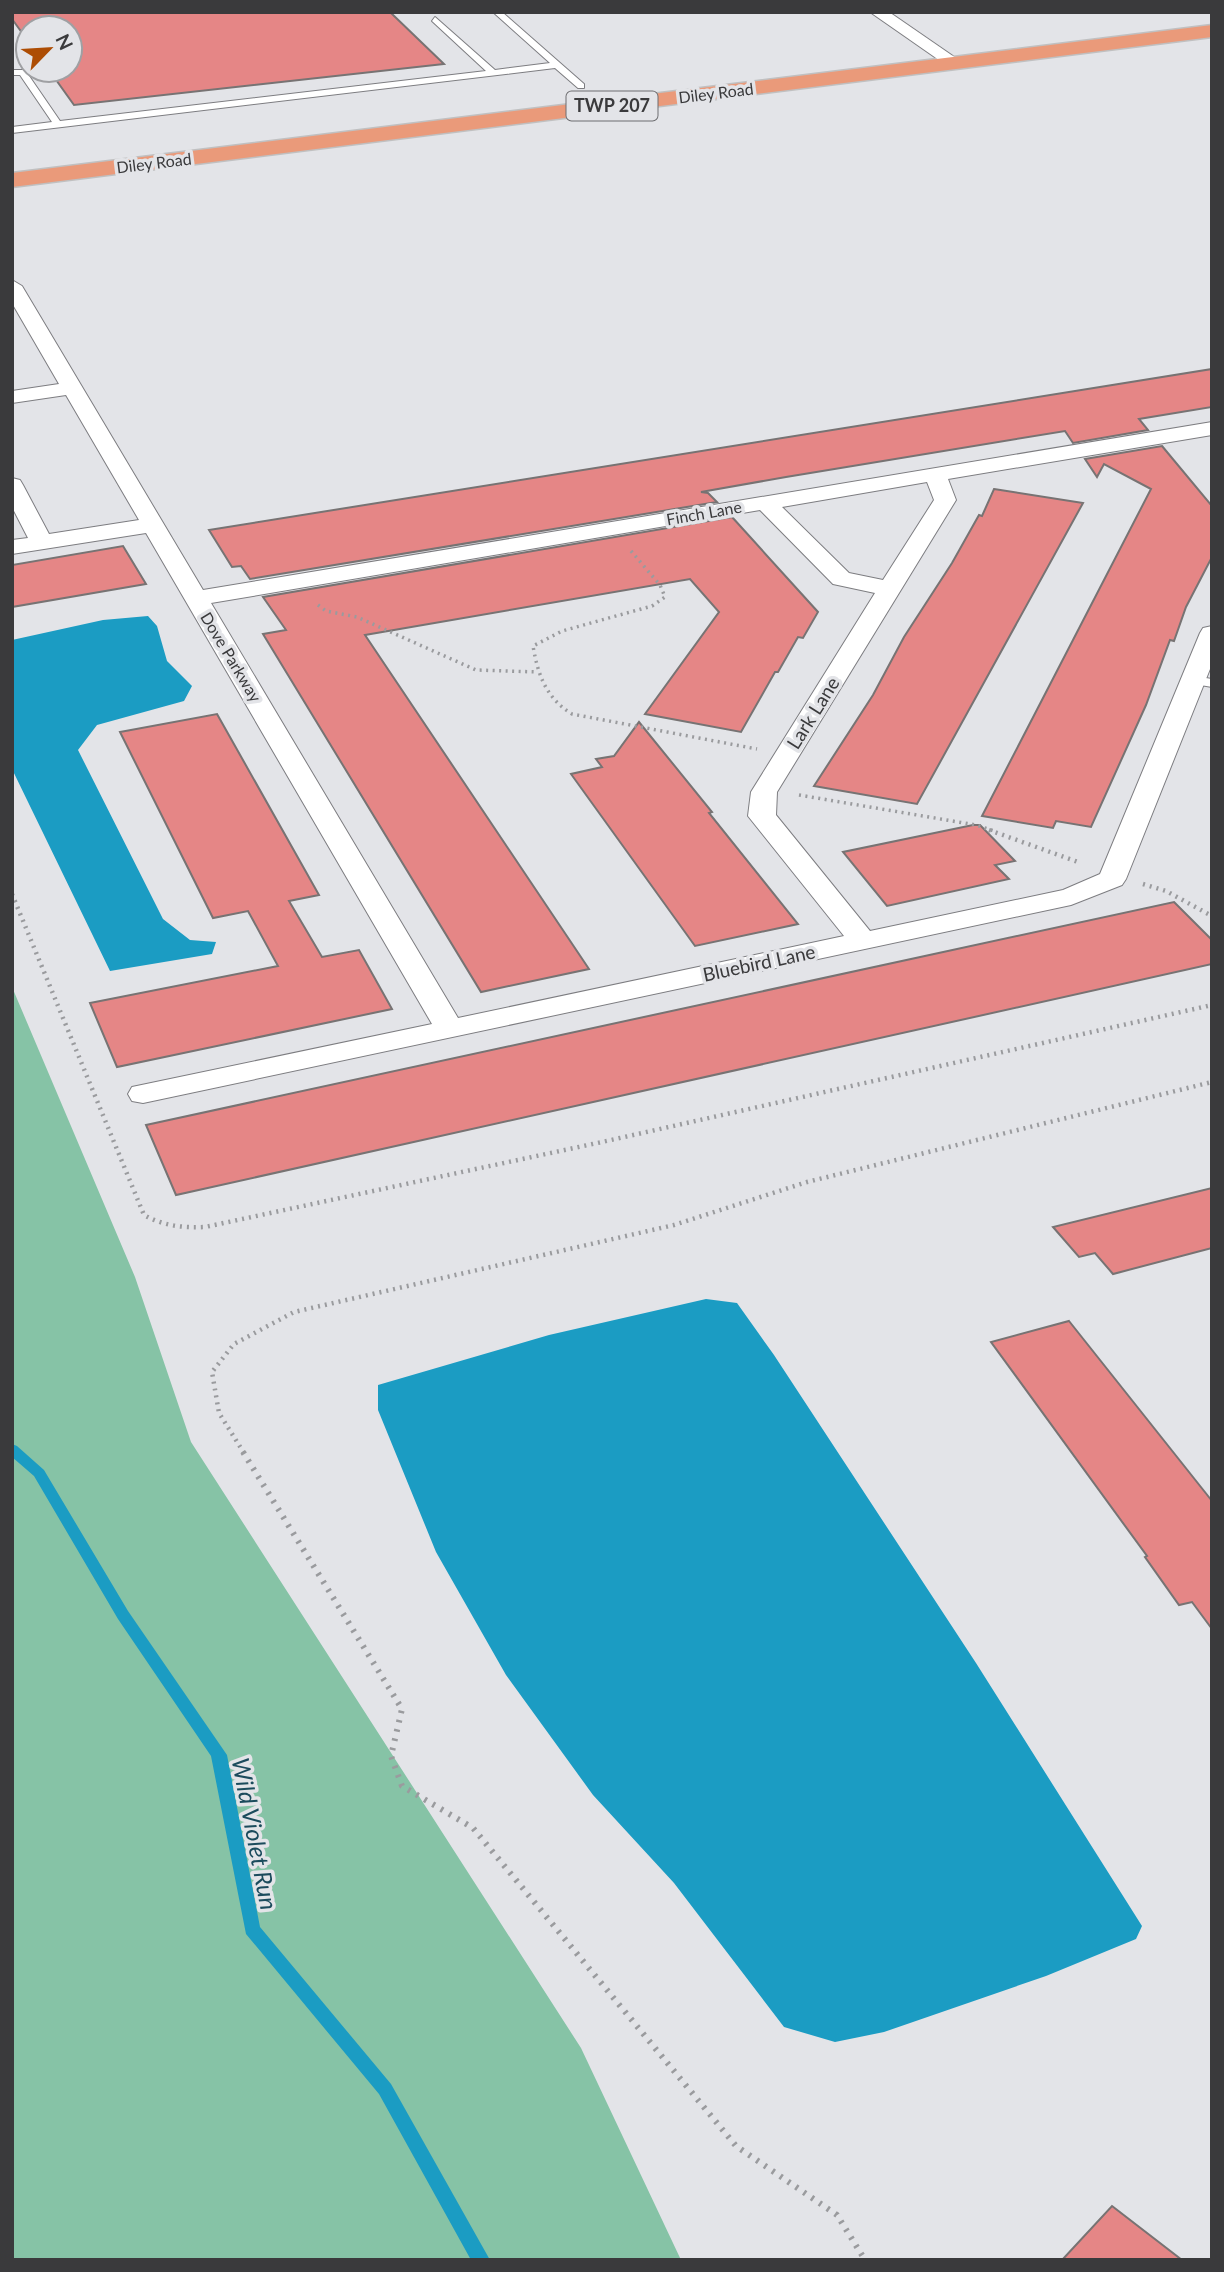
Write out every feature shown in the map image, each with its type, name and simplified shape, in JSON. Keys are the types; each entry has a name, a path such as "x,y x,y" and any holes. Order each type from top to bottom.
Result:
{"highway":[{"name":"Diley Road","path":"12,180 947,58 1212,20"},
{"name":"Diley Road","path":"12,167 947,58 1212,31"}],"street":[{"path":"878,12 947,58"},
{"name":"Dove Parkway","path":"12,286 450,1028"},
{"path":"12,397 73,388"},
{"name":"Finch Lane","path":"196,598 1212,428"},
{"path":"1187,432 1212,454"},
{"name":"Lark Lane","path":"766,789 945,500 935,475"},
{"path":"12,485 42,542"},
{"path":"766,503 841,579 890,589"},
{"path":"12,547 153,525"},
{"path":"1114,875 1202,682 1212,633"},
{"path":"766,789 762,816 863,941"},
{"name":"Bluebird Lane","path":"143,1094 1071,897 1112,880 1114,875"}],"lane":[{"path":"497,12 581,86"},
{"path":"435,19 493,73"},
{"path":"12,130 557,65"},
{"path":"12,74 22,72 58,124"}],"path":[{"path":"612,529 660,585 665,597 652,606 562,631 533,646 538,672 549,698 572,714 787,755"},
{"path":"334,575 316,604 326,611 357,617 476,670 538,672"},
{"path":"766,789 976,825 1166,891 1212,916"},
{"path":"12,894 144,1214 159,1224 177,1228 205,1227 588,1145 1212,1005"},
{"path":"865,2260 837,2215 736,2146 473,1828 402,1786 391,1756 402,1709 219,1413 212,1372 234,1343 294,1312 674,1225 807,1182 1212,1082"}],"green space":[{"path":"12,987 135,1277 191,1442 581,2048 681,2260 12,2260"}],"water":[{"path":"148,616 157,626 167,661 192,686 184,701 97,725 78,750 163,919 190,940 216,942 212,954 110,971 12,769 12,640 103,620"},
{"path":"706,1299 737,1303 774,1355 976,1663 1142,1926 1136,1939 1046,1976 884,2032 835,2042 784,2027 674,1883 593,1795 506,1675 436,1552 378,1410 378,1385 549,1335"}],"building":[{"path":"12,12 390,12 444,64 74,105 59,84 84,84 84,14 14,14 14,22"},
{"path":"1212,369 1212,407 1139,419 1148,430 1073,443 1065,431 786,477 701,492 708,493 717,502 250,579 241,566 232,567 209,530"},
{"path":"1162,446 1212,506 1212,557 1186,607 1174,641 1170,640 1146,705 1091,827 1056,821 1053,828 982,816 1151,489 1104,464 1097,477 1085,459"},
{"path":"994,489 1083,503 917,804 814,786 873,695 904,637 952,563 979,515 982,516"},
{"path":"732,517 818,612 803,638 798,637 778,672 775,672 741,732 645,714 719,612 690,579 365,635 589,969 481,992 263,634 286,630 263,597"},
{"path":"123,546 146,584 12,607 12,565"},
{"path":"217,714 319,895 289,901 322,957 359,950 392,1009 117,1067 90,1003 278,966 248,911 213,918 120,732"},
{"path":"639,722 798,924 695,946 571,774 602,767 596,759 614,756"},
{"path":"980,825 1015,861 995,865 1009,879 887,906 843,852"},
{"path":"1174,902 1212,940 1212,964 176,1195 146,1125"},
{"path":"1212,1188 1212,1248 1113,1274 1095,1253 1079,1257 1053,1227"},
{"path":"1069,1321 1212,1501 1212,1629 1192,1602 1179,1605 1145,1557 1147,1556 991,1342"},
{"path":"1112,2206 1182,2260 1062,2260"}],"waterway":[{"name":"Wild Violet Run","path":"12,1449 39,1473 123,1615 219,1755 252,1929 385,2089 481,2260"}]}
